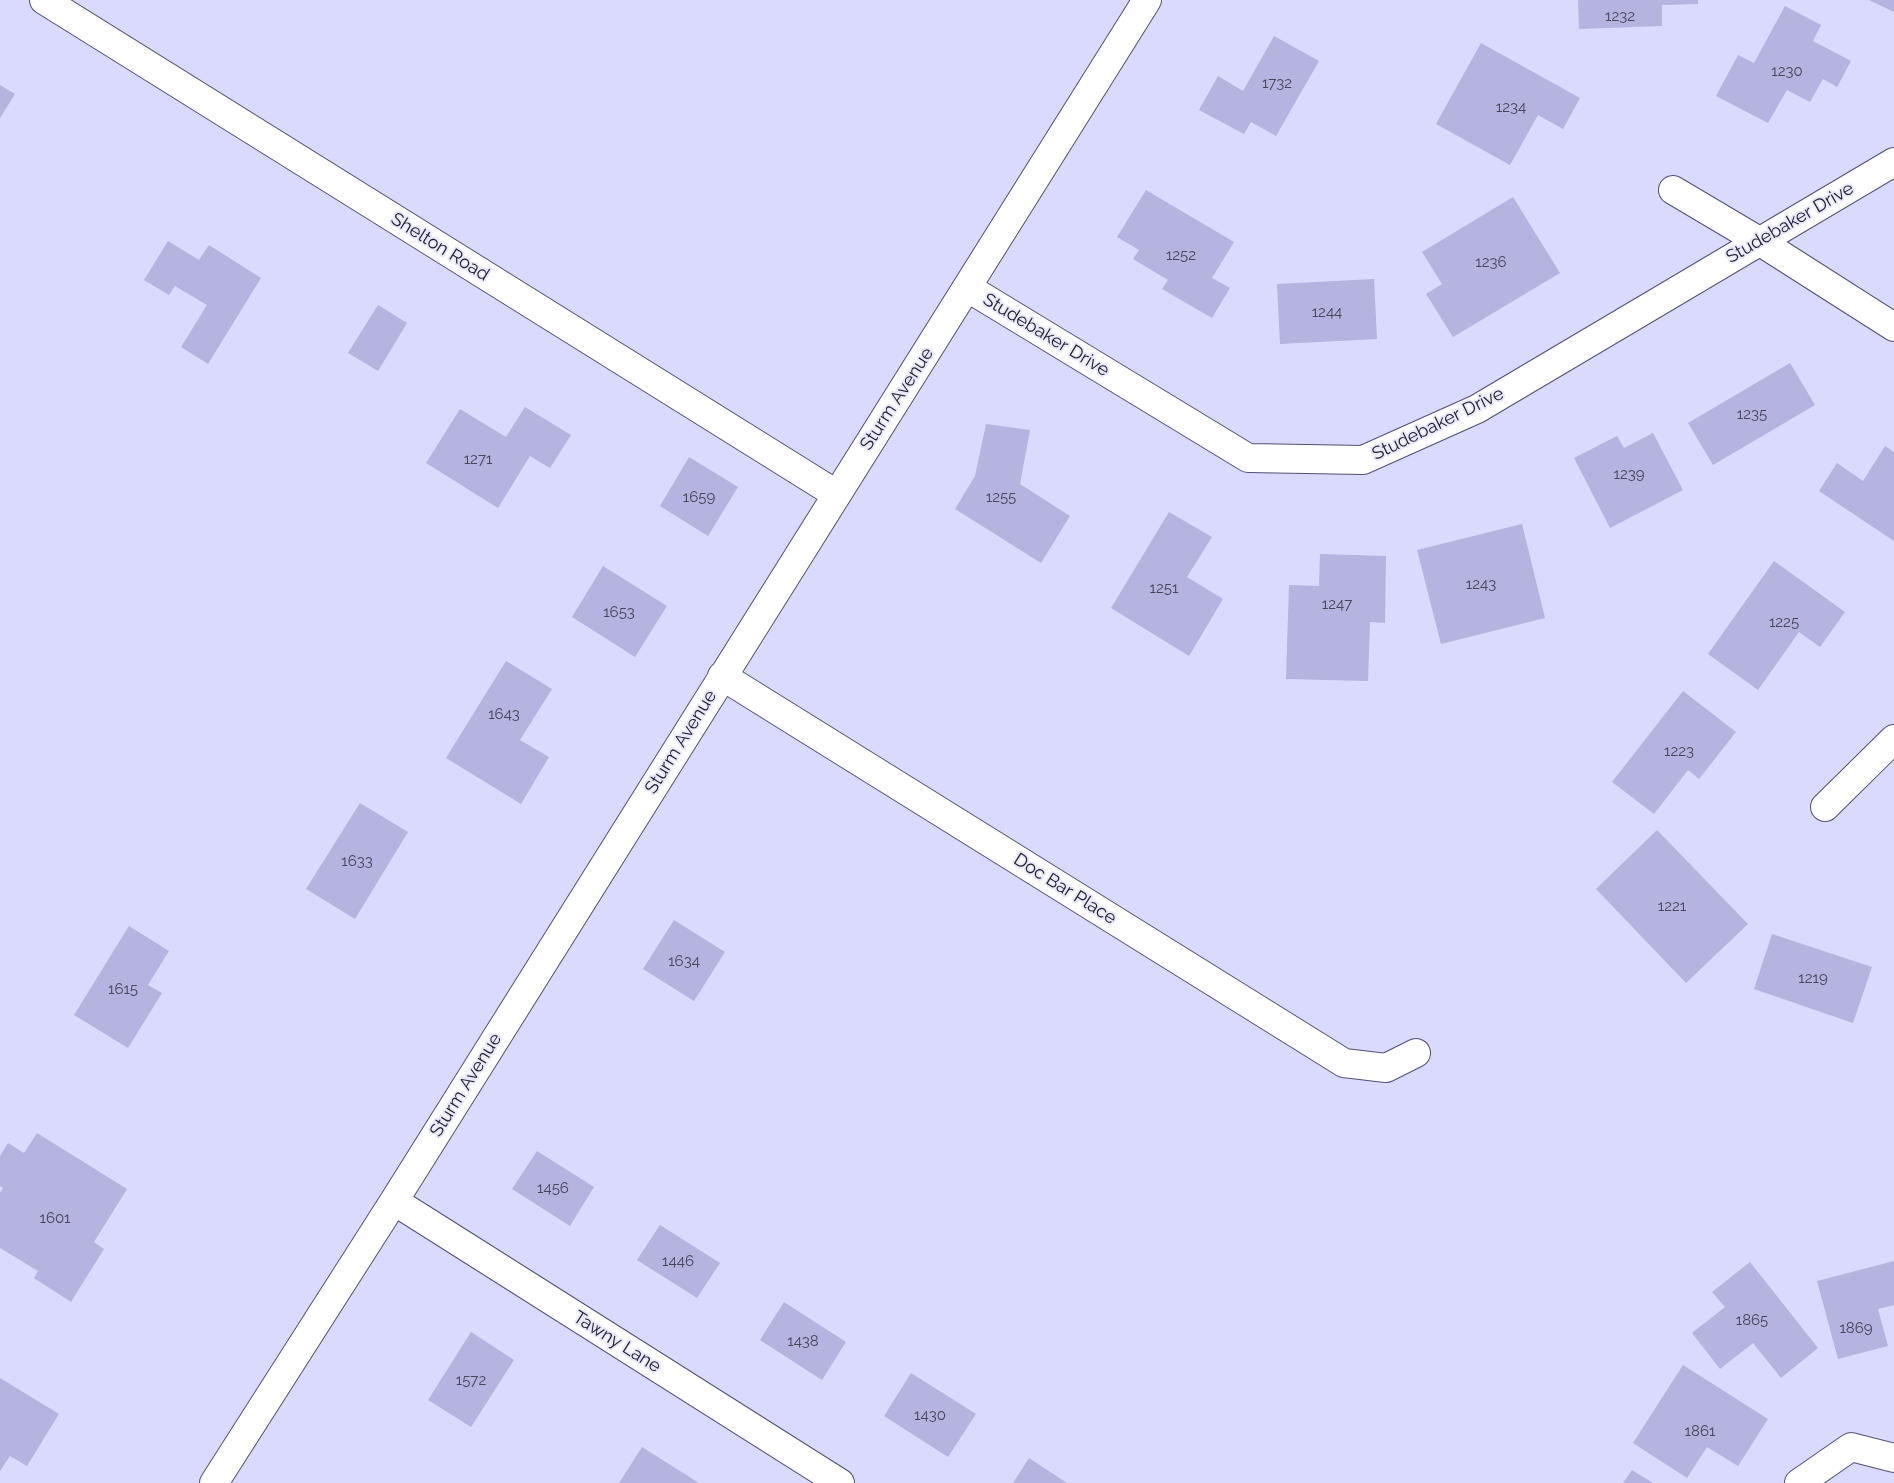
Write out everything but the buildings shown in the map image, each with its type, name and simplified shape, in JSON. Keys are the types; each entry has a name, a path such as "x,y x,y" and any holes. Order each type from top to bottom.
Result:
{"street":[{"name":"Shelton Road","path":"44,0 836,494"},
{"name":"Sturm Avenue","path":"214,1483 394,1201 1147,0"},
{"name":"Studebaker Drive","path":"968,288 1248,458 1363,460 1477,409 1894,162"},
{"path":"1672,190 1759,241 1894,326"},
{"name":"Doc Bar Place","path":"722,676 1344,1063 1386,1068 1416,1053"},
{"path":"1825,807 1894,739"},
{"name":"Tawny Lane","path":"394,1201 840,1483"},
{"path":"1799,1483 1851,1447 1894,1458"}]}
